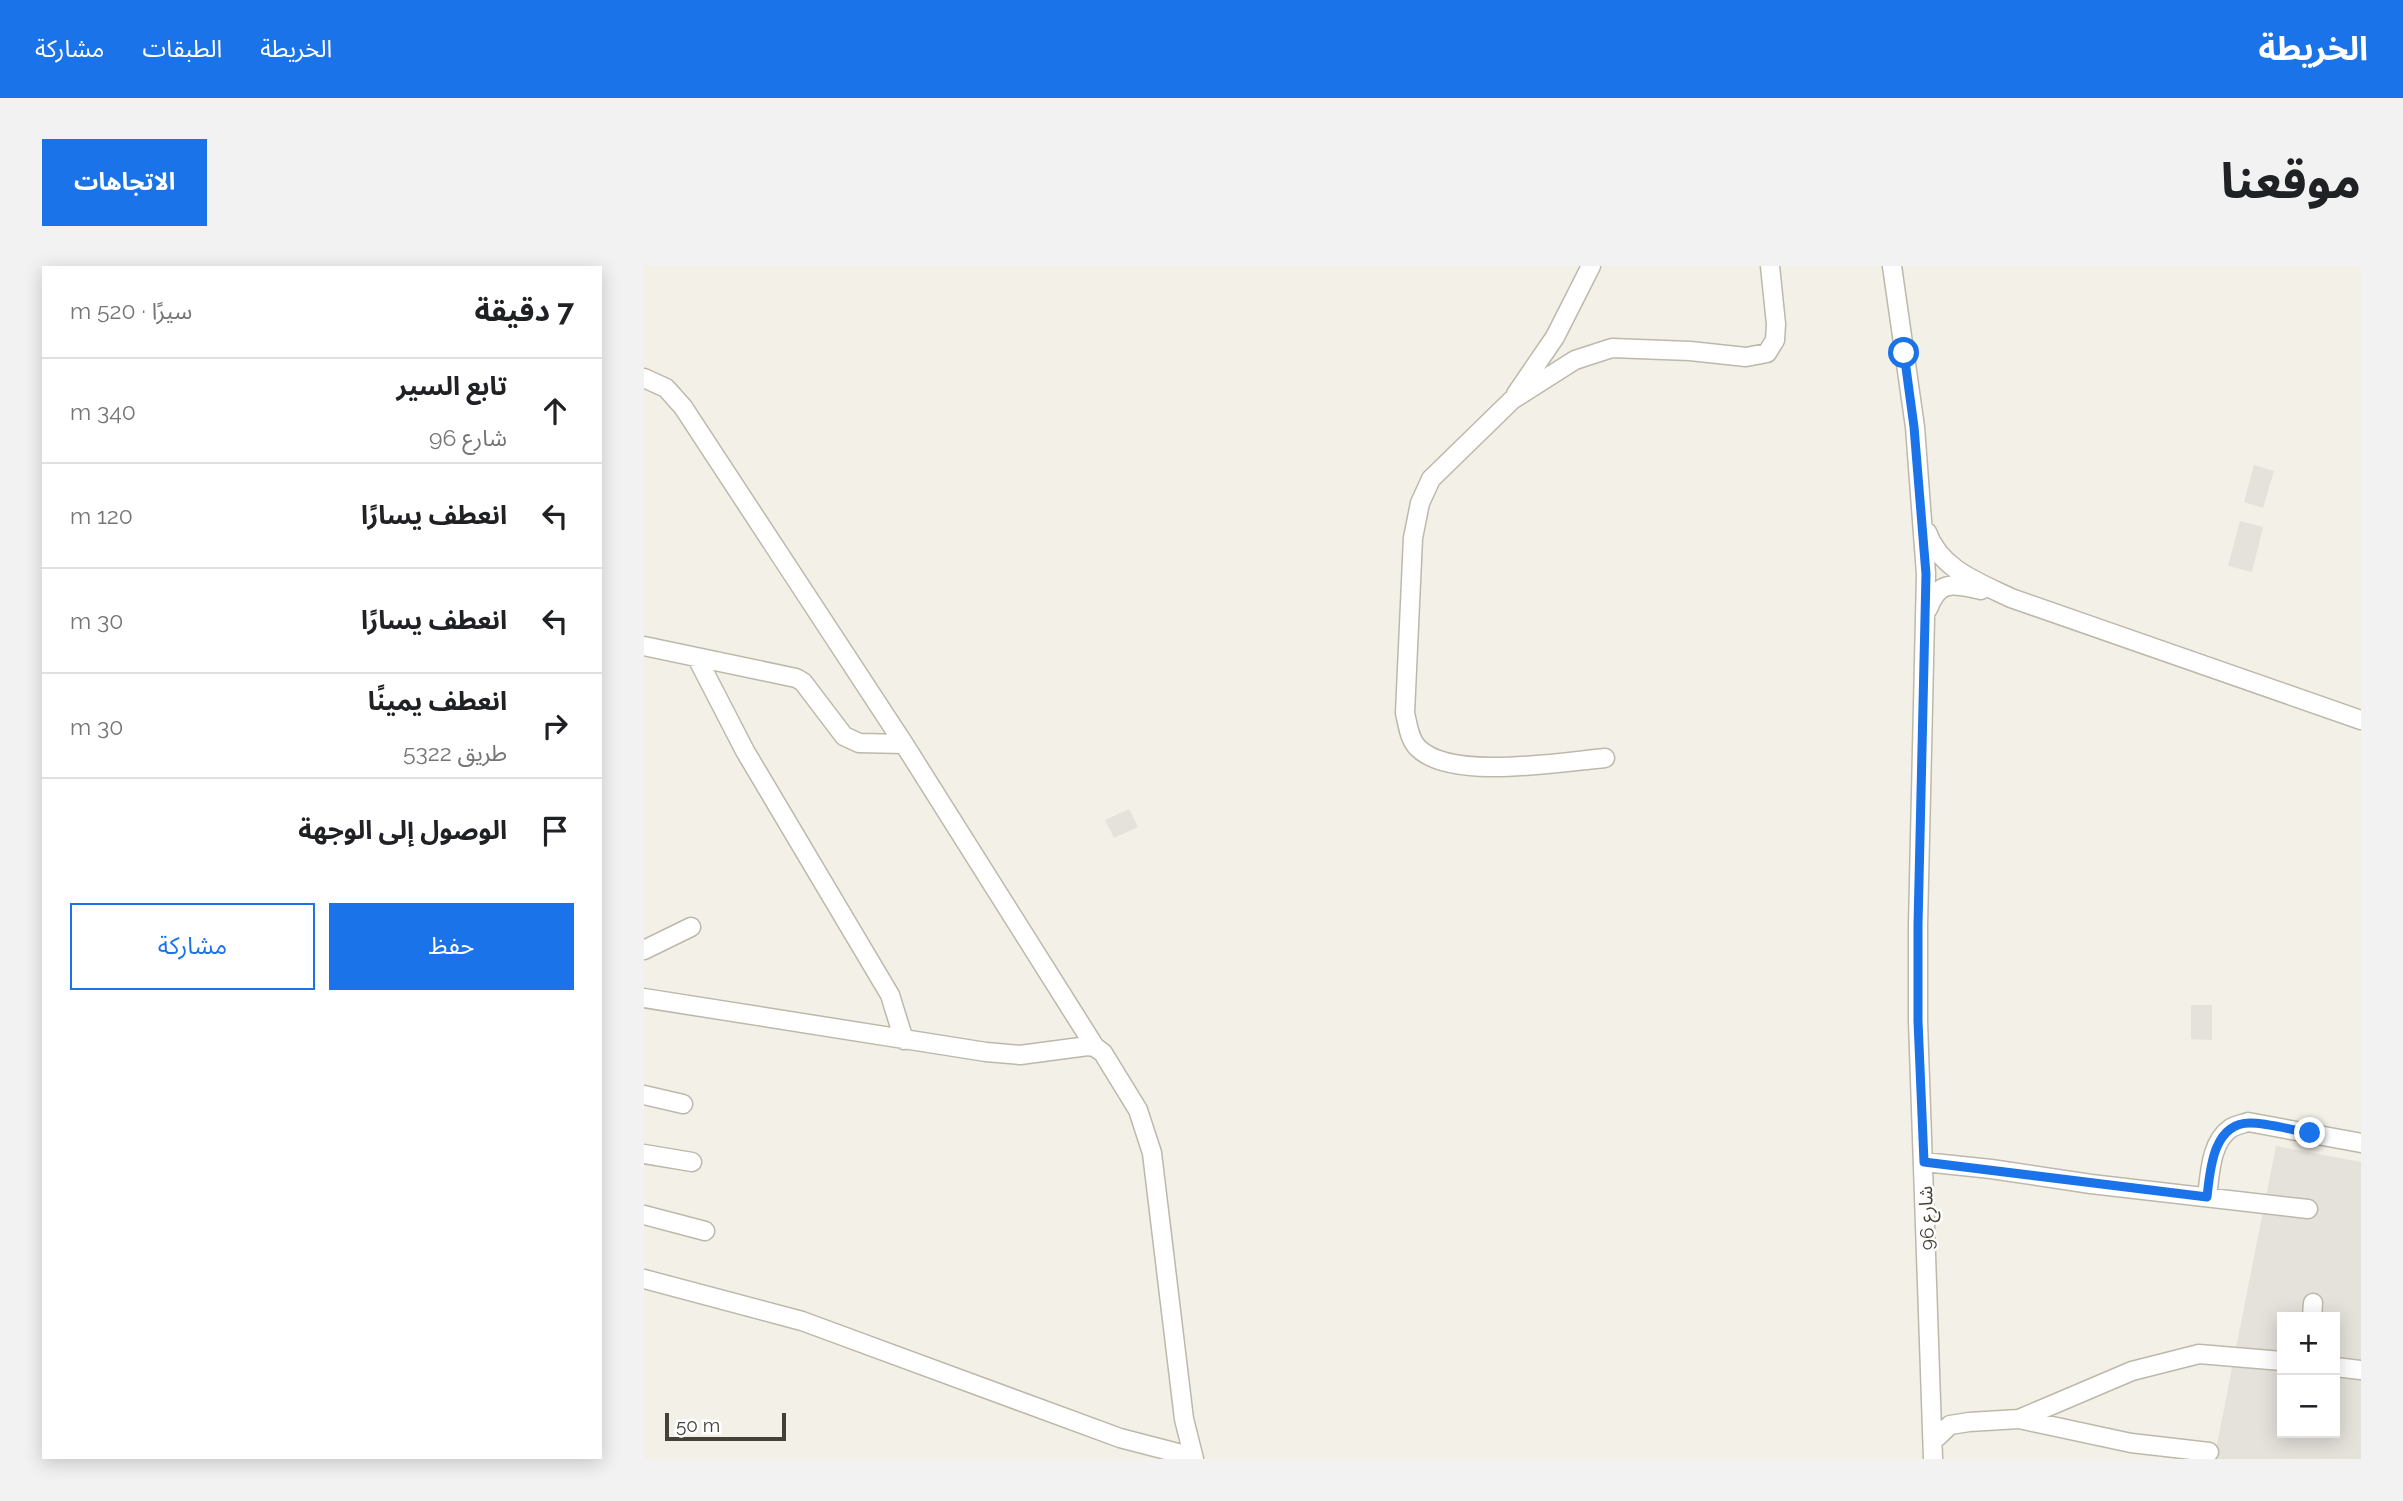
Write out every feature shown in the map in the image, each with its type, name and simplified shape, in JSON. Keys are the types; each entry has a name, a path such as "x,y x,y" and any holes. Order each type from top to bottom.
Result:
{"street":[{"path":"1591,266 1555,337 1512,400 1431,479 1420,503 1413,538 1405,713 1410,735 1419,748 1442,762 1464,766 1497,766 1605,758"},
{"path":"1512,400 1574,360 1612,348 1690,351 1746,357 1767,353 1775,340 1776,324 1770,266"},
{"name":"شارع 96","path":"1881,266 1903,429 1914,575 1908,1020 1916,1191 1923,1459"},
{"name":"شارع 96","path":"1892,266 1914,427 1923,522 1925,618 1918,1021 1933,1450"},
{"path":"644,378 666,388 682,407 904,744 1095,1047 1110,1062 1138,1110 1152,1153 1184,1419 1193,1458 1120,1438 802,1321 644,1279"},
{"path":"1923,522 1932,546 1943,559 1966,576 2011,597 2361,720"},
{"path":"1925,618 1934,594 1951,584 2011,597"},
{"path":"644,646 796,678 803,682 844,736 859,743 904,744"},
{"path":"697,658 745,751 890,995 904,1040"},
{"path":"644,950 691,928"},
{"path":"644,998 904,1040 1020,1055 1095,1047"},
{"path":"644,1095 682,1104"},
{"path":"2207,1197 2211,1164 2218,1143 2231,1128 2248,1122 2361,1143"},
{"path":"644,1154 692,1162"},
{"path":"1924,1162 2308,1209"},
{"path":"644,1215 705,1231"},
{"path":"2019,1419 2133,1371 2199,1354 2277,1361"},
{"path":"2340,1368 2361,1370"},
{"path":"1933,1450 1950,1425 2019,1419 2131,1443 2209,1452"}],"shaded area":[{"path":"2254,465 2274,471 2263,508 2244,502"},
{"path":"2240,521 2263,527 2252,572 2228,566"},
{"path":"1129,809 1138,827 1114,838 1105,820"},
{"path":"2191,1005 2212,1005 2212,1040 2191,1039"},
{"path":"2276,1146 2361,1162 2361,1459 2214,1459"}],"route":[{"path":"1904,353 1914,427 1926,574 1918,925 1918,1021 1924,1162 2207,1197 2211,1164 2218,1143 2231,1128 2248,1122 2310,1133"}]}
